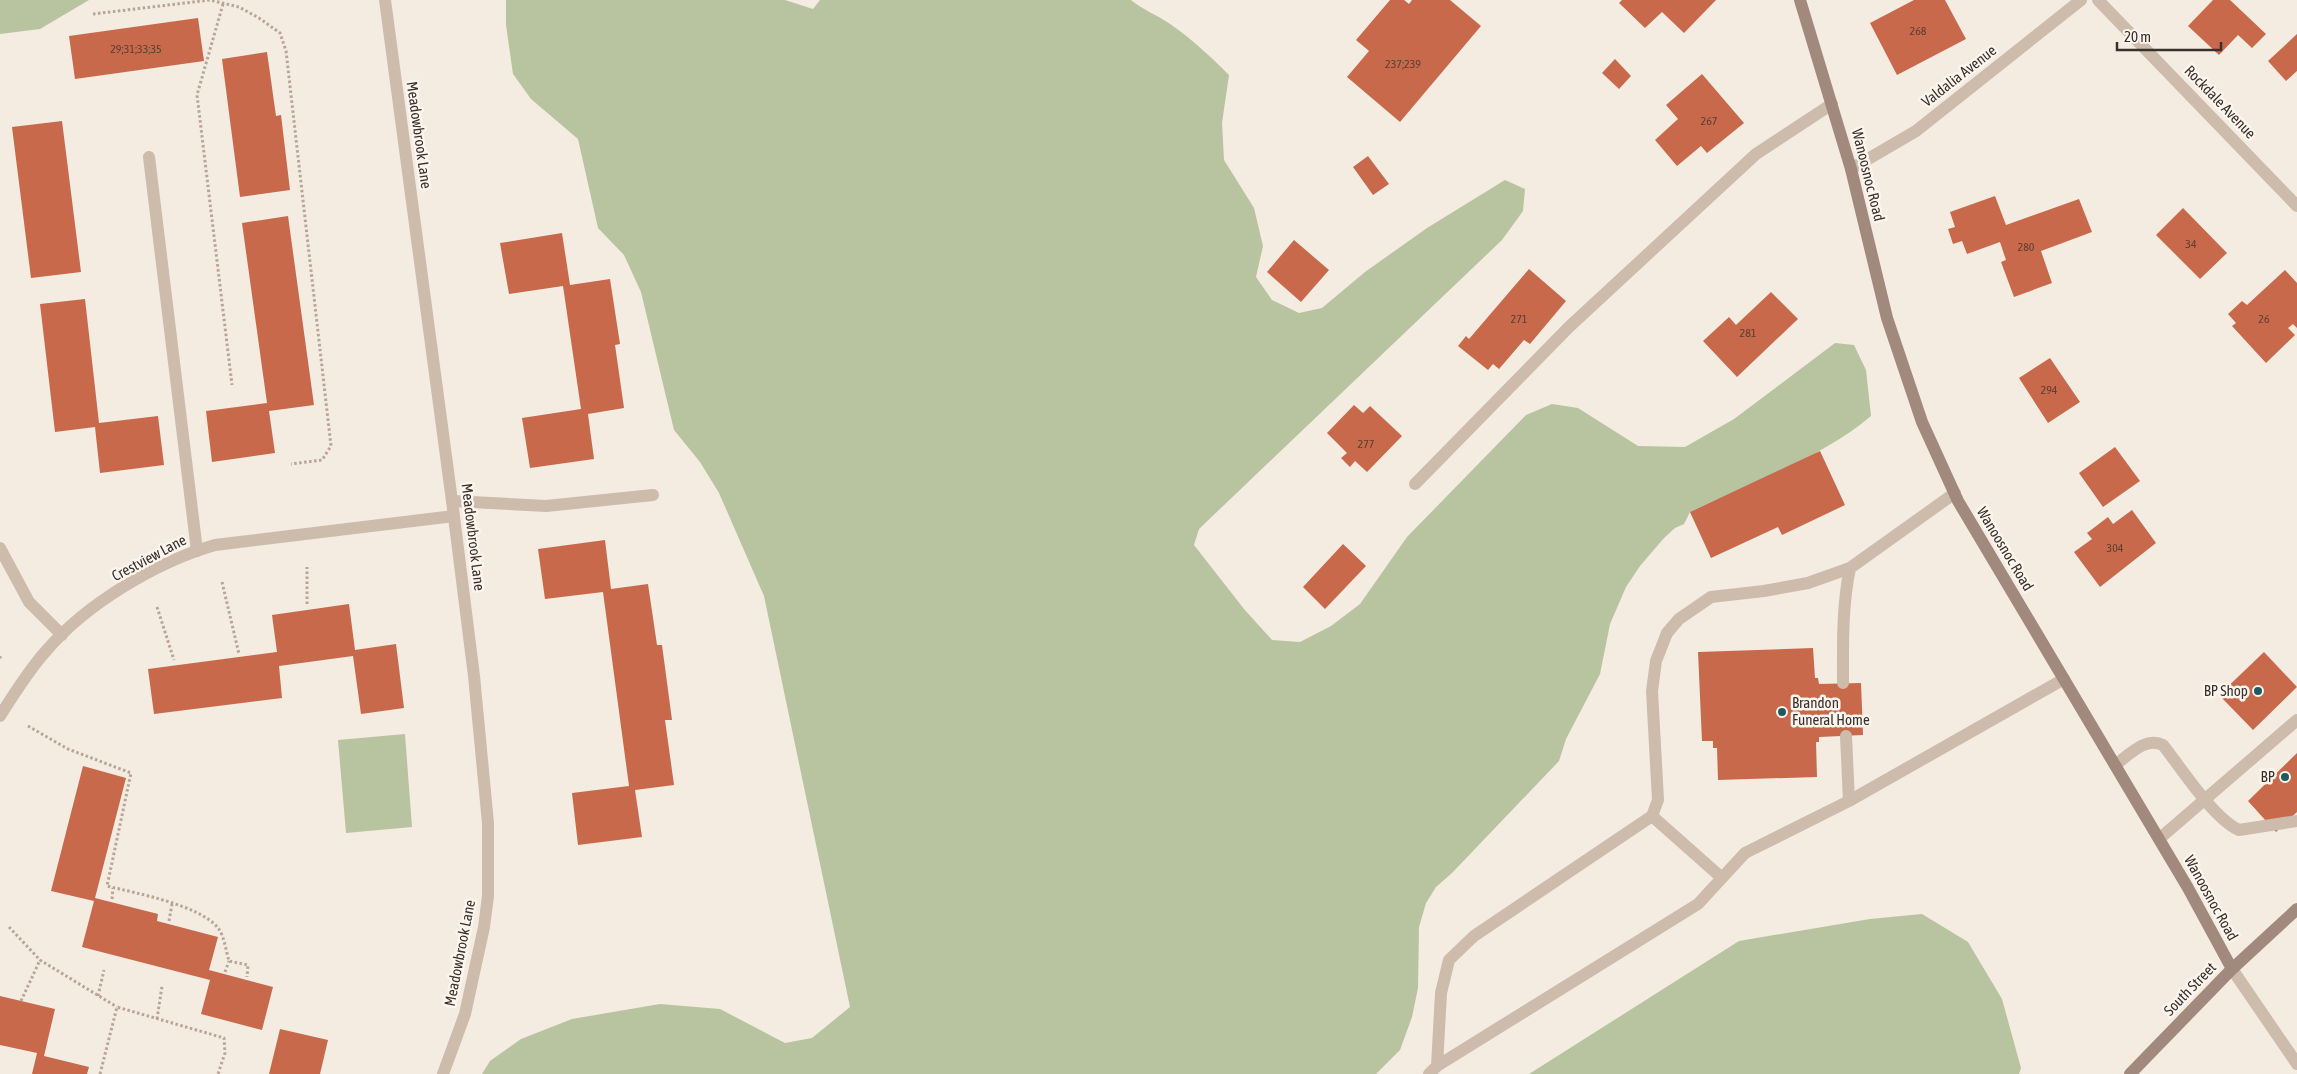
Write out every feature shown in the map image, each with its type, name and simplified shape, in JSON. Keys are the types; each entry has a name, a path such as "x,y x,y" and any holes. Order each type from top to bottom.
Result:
{"main road":[{"name":"Wanoosnoc Road","path":"1800,0 1851,169 1887,318 1922,422 1955,493 2159,839 2232,969"},
{"name":"South Street","path":"2130,1074 2232,969 2297,909"}],"street":[{"name":"Meadowbrook Lane","path":"385,0 452,500 474,676 488,823 487,903 478,962 465,1014 443,1074"},
{"name":"Valdalia Avenue","path":"1851,169 1916,132 2082,0"},
{"name":"Rockdale Avenue","path":"2098,0 2297,206"},
{"path":"1415,484 1569,327 1756,154 1832,104"},
{"path":"149,157 197,551"},
{"path":"1433,1070 1441,993 1449,960 1474,936 1652,816 1658,800 1652,691 1656,660 1667,633 1679,619 1711,597 1764,591 1808,583 1850,568 1955,493"},
{"path":"452,500 546,506 653,494"},
{"name":"Crestview Lane","path":"0,716 26,676 46,650 97,605 151,572 197,551 215,545 454,516"},
{"path":"0,548 25,596 62,635"},
{"path":"1843,683 1842,629 1845,589 1850,568"},
{"path":"1433,1070 1698,904 1745,853 1849,800 2064,679"},
{"path":"2159,839 2297,720"},
{"path":"1846,736 1849,800"},
{"path":"2115,765 2146,743 2157,742 2163,745 2224,820 2239,830 2297,821"},
{"path":"1652,816 1722,878"},
{"name":"Wanoosnoc Road","path":"2232,969 2297,1064"}],"path":[{"path":"93,14 210,0 238,7 280,33 286,51 331,446 322,460 291,464"},
{"path":"223,4 197,96 232,385"},
{"path":"307,566 307,604"},
{"path":"222,582 239,654"},
{"path":"157,606 174,660"},
{"path":"28,726 68,749 131,774 107,886 172,904 206,916 219,929 229,960 225,972"},
{"path":"112,899 113,888"},
{"path":"169,921 172,904"},
{"path":"9,927 40,960 117,1007 224,1038 225,1053 218,1074"},
{"path":"21,1001 40,960"},
{"path":"229,960 248,966 247,977"},
{"path":"98,996 104,970"},
{"path":"157,1019 162,986"},
{"path":"100,1074 117,1007"}],"green space":[{"path":"0,0 89,0 40,29 0,34"},
{"path":"506,0 785,0 813,9 820,0 1131,0 1186,36 1229,75 1222,123 1224,160 1254,208 1263,246 1256,277 1272,300 1299,313 1322,308 1365,272 1427,228 1505,180 1525,189 1523,211 1502,240 1199,529 1194,545 1244,609 1272,640 1300,642 1331,626 1360,604 1407,537 1526,415 1552,404 1578,408 1638,446 1685,447 1734,419 1835,343 1854,345 1866,370 1871,416 1852,431 1808,457 1690,512 1684,524 1675,528 1664,538 1640,566 1626,587 1610,624 1600,674 1566,739 1559,761 1452,873 1436,887 1426,903 1419,927 1418,988 1412,1017 1400,1050 1376,1074 482,1074 490,1061 521,1039 572,1019 660,1004 720,1009 785,1043 812,1038 850,1007 764,596 719,493 700,462 674,430 641,292 624,255 598,228 578,139 531,99 513,74 506,25"},
{"path":"405,734 412,827 346,833 338,740"},
{"path":"1922,914 1968,942 2002,999 2021,1068 2019,1074 1529,1074 1739,941 1870,919"}],"building":[{"path":"1390,0 1404,0 1409,4 1412,0 1450,0 1481,26 1400,122 1347,77 1369,51 1356,40"},
{"path":"1622,0 1716,0 1684,33 1662,12 1645,28 1619,3"},
{"path":"1914,0 1945,0 1966,39 1897,75 1870,23"},
{"path":"2213,0 2230,0 2266,34 2252,48 2238,35 2219,55 2188,26"},
{"path":"198,18 204,61 75,79 69,36"},
{"path":"2297,34 2297,71 2286,81 2268,61"},
{"path":"267,52 276,116 281,115 290,190 240,197 222,59"},
{"path":"1615,59 1631,76 1619,89 1602,73"},
{"path":"1702,74 1744,123 1707,153 1701,146 1677,166 1655,140 1678,119 1666,105"},
{"path":"62,121 81,272 31,278 12,127"},
{"path":"1368,156 1389,184 1373,195 1353,167"},
{"path":"1995,196 2006,225 2079,199 2092,232 2041,251 2052,283 2014,297 2001,262 2006,260 2000,242 1967,254 1962,241 1953,244 1948,229 1955,227 1950,212"},
{"path":"2183,208 2227,253 2200,279 2156,235"},
{"path":"288,216 314,405 269,411 275,453 212,462 206,411 267,403 242,223"},
{"path":"562,233 570,285 610,279 620,344 615,345 624,408 588,414 594,459 530,468 522,418 581,409 563,286 509,294 500,243"},
{"path":"1294,240 1329,270 1301,302 1267,272"},
{"path":"1529,269 1566,301 1530,344 1524,340 1499,369 1493,364 1488,370 1458,346 1466,336 1469,339"},
{"path":"2285,270 2297,283 2297,328 2293,324 2288,328 2295,335 2266,363 2232,326 2236,323 2228,314 2242,301 2247,305"},
{"path":"1771,292 1798,319 1737,377 1703,341 1729,317 1736,325"},
{"path":"85,299 99,423 158,416 164,465 100,473 95,427 55,432 40,304"},
{"path":"2050,358 2080,402 2048,423 2019,378"},
{"path":"1354,405 1363,413 1370,406 1402,436 1367,472 1355,461 1350,467 1341,458 1347,453 1327,433"},
{"path":"2115,447 2140,481 2103,507 2079,473"},
{"path":"1820,451 1845,505 1782,535 1778,527 1711,558 1690,512"},
{"path":"2132,510 2156,543 2100,587 2074,552 2092,539 2087,533 2108,517 2113,524"},
{"path":"605,540 611,589 648,584 657,645 662,645 672,720 665,720 674,785 635,790 642,837 578,845 572,793 629,786 603,592 545,599 538,549"},
{"path":"1343,544 1366,566 1325,609 1303,587"},
{"path":"349,604 355,650 396,644 404,708 361,714 353,656 279,666 282,698 154,714 148,669 277,652 272,615"},
{"name":"Brandon Funeral Home","path":"1813,648 1815,678 1818,678 1819,684 1861,683 1863,735 1819,737 1819,742 1816,742 1817,777 1718,780 1717,748 1713,748 1713,741 1702,741 1698,652"},
{"name":"BP Shop","path":"2264,652 2297,687 2253,730 2219,695"},
{"name":"BP","path":"2297,753 2297,812 2276,832 2248,801"},
{"path":"83,766 126,778 95,898 158,914 157,921 218,937 209,970 273,987 262,1030 201,1014 210,980 82,947 94,901 51,891"},
{"path":"0,996 55,1009 44,1056 89,1067 87,1074 32,1074 37,1053 0,1045"},
{"path":"280,1029 328,1040 320,1074 269,1074"}],"place":[{"name":"BP Shop","path":"2258,691"},
{"name":"Brandon Funeral Home","path":"1782,712"},
{"name":"BP","path":"2285,777"}]}
